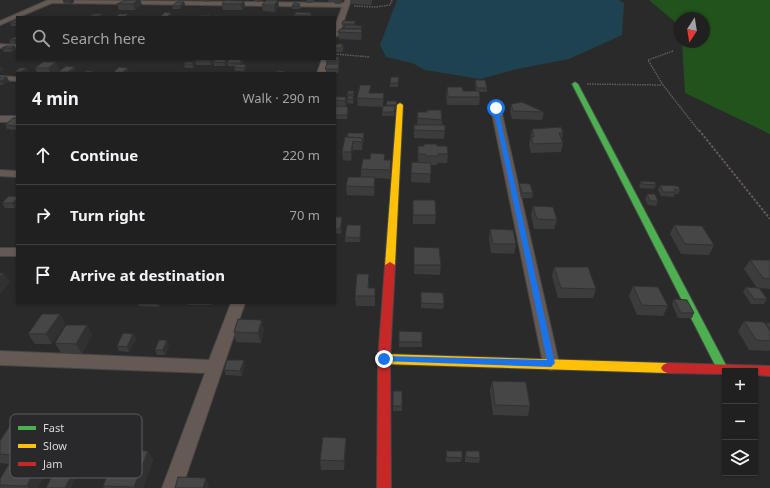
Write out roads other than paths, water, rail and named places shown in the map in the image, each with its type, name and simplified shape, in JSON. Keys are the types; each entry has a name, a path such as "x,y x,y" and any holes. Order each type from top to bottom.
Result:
{"street":[{"path":"2,22 52,0 347,3 336,27"},
{"path":"2,22 16,21"},
{"path":"0,46 16,47"},
{"path":"321,72 326,60"},
{"path":"0,78 16,79"},
{"path":"575,84 722,368"},
{"path":"384,488 384,359 400,105"},
{"path":"496,108 551,363"},
{"path":"0,119 16,119"},
{"path":"0,173 16,174"},
{"path":"0,252 16,252"},
{"path":"172,488 238,304"},
{"path":"0,358 215,367"},
{"path":"384,359 551,363 722,370"},
{"path":"758,371 770,371"}],"water":[{"path":"397,0 619,0 624,3 622,35 569,59 517,69 480,79 425,70 412,63 386,57 380,45"}]}
